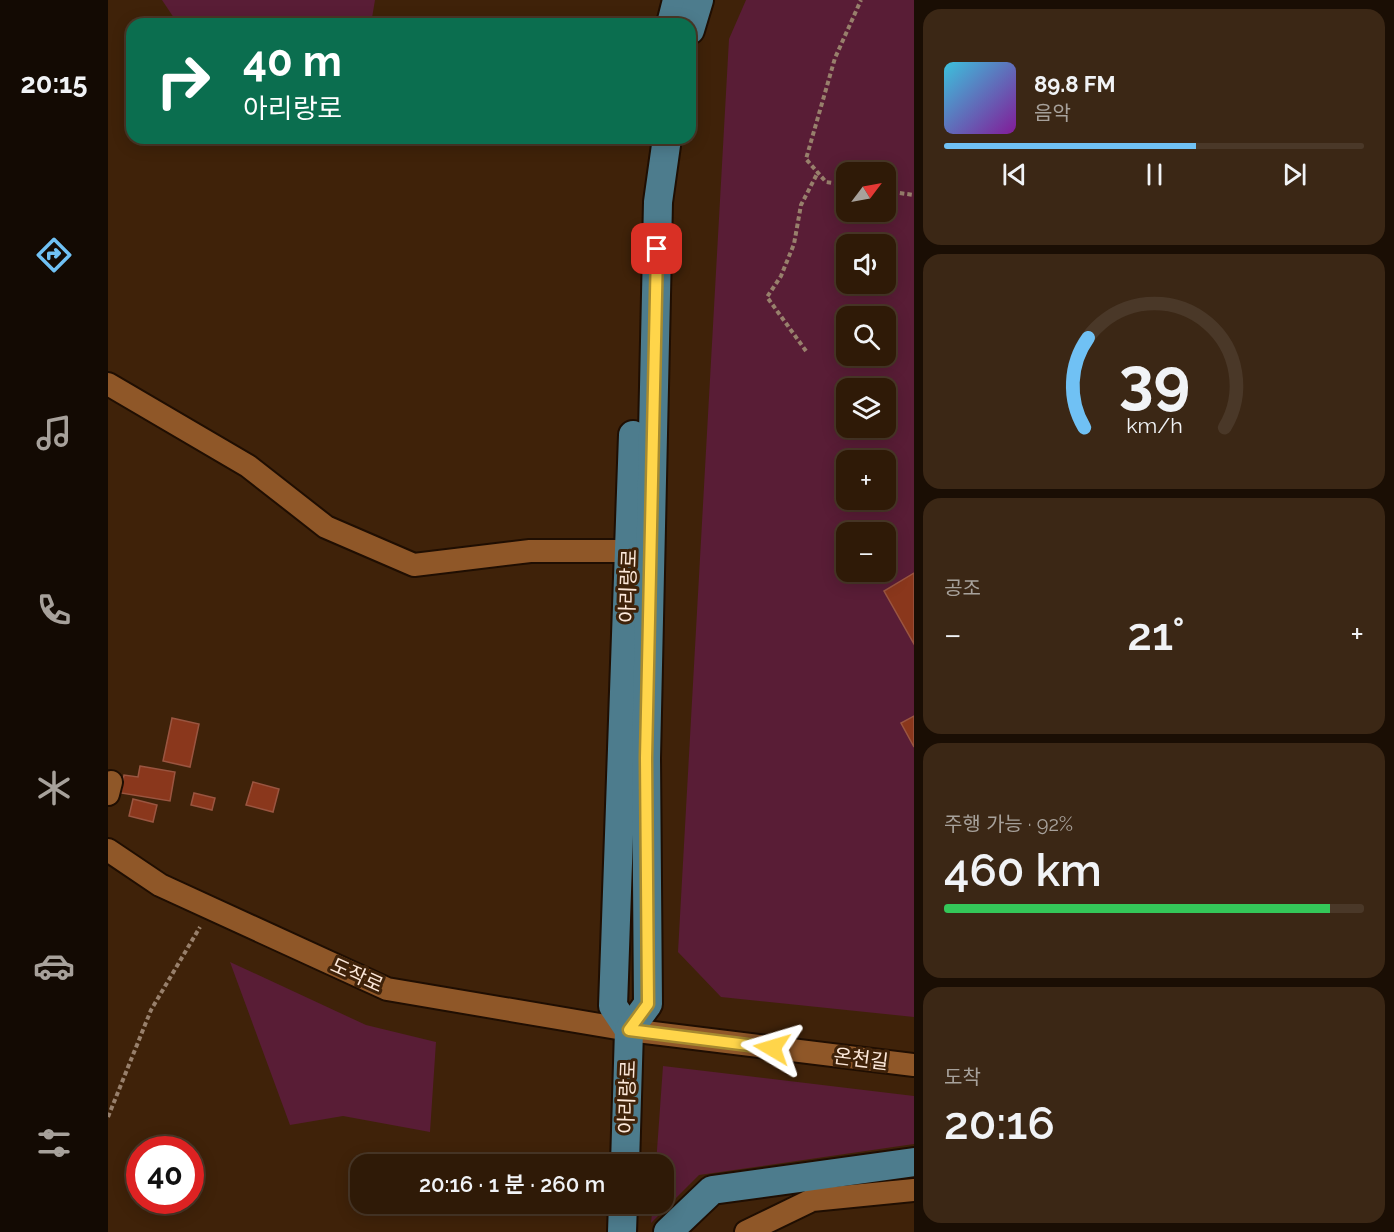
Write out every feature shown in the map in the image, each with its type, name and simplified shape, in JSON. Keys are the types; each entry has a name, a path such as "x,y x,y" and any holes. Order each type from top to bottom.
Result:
{"main road":[{"path":"672,18 677,0"},
{"path":"694,18 699,0"},
{"name":"아리랑로","path":"629,1030 613,1006 642,197 649,144"},
{"name":"아리랑로","path":"625,1154 629,1030 648,1004 646,758 657,226 666,144"},
{"path":"669,1232 712,1190 914,1162"},
{"path":"622,1232 623,1214"}],"street":[{"path":"108,384 248,466 326,527 414,565 530,550 629,551"},
{"name":"도작로","path":"108,850 160,885 387,989 629,1030"},
{"name":"온천길","path":"629,1030 914,1065"},
{"path":"746,1232 812,1200 914,1190"}],"path":[{"path":"836,184 826,182 806,159 835,58 861,0"},
{"path":"806,351 767,297 782,276 794,244 801,205 818,172"},
{"path":"896,193 914,195"},
{"path":"108,1118 151,1010 211,908"}],"shaded area":[{"path":"162,0 375,0 372,18 174,18"},
{"path":"746,0 914,0 914,1017 721,997 678,952 729,39"},
{"path":"230,962 366,1025 436,1042 430,1132 343,1116 290,1125"},
{"path":"663,1066 914,1096 914,1144 699,1175 674,1200 674,1154 657,1154"},
{"path":"652,1214 660,1214 651,1223"}],"building":[{"path":"914,573 914,644 884,591"},
{"path":"914,716 914,747 901,723"},
{"path":"172,718 199,724 190,767 163,761"},
{"path":"140,766 175,772 170,801 121,793 124,775 138,777"},
{"path":"253,782 279,789 273,812 246,805"},
{"path":"194,793 215,798 212,810 191,805"},
{"path":"133,799 157,805 153,822 129,816"}],"route":[{"path":"657,249 646,758 648,1004 629,1030 772,1048"}]}
